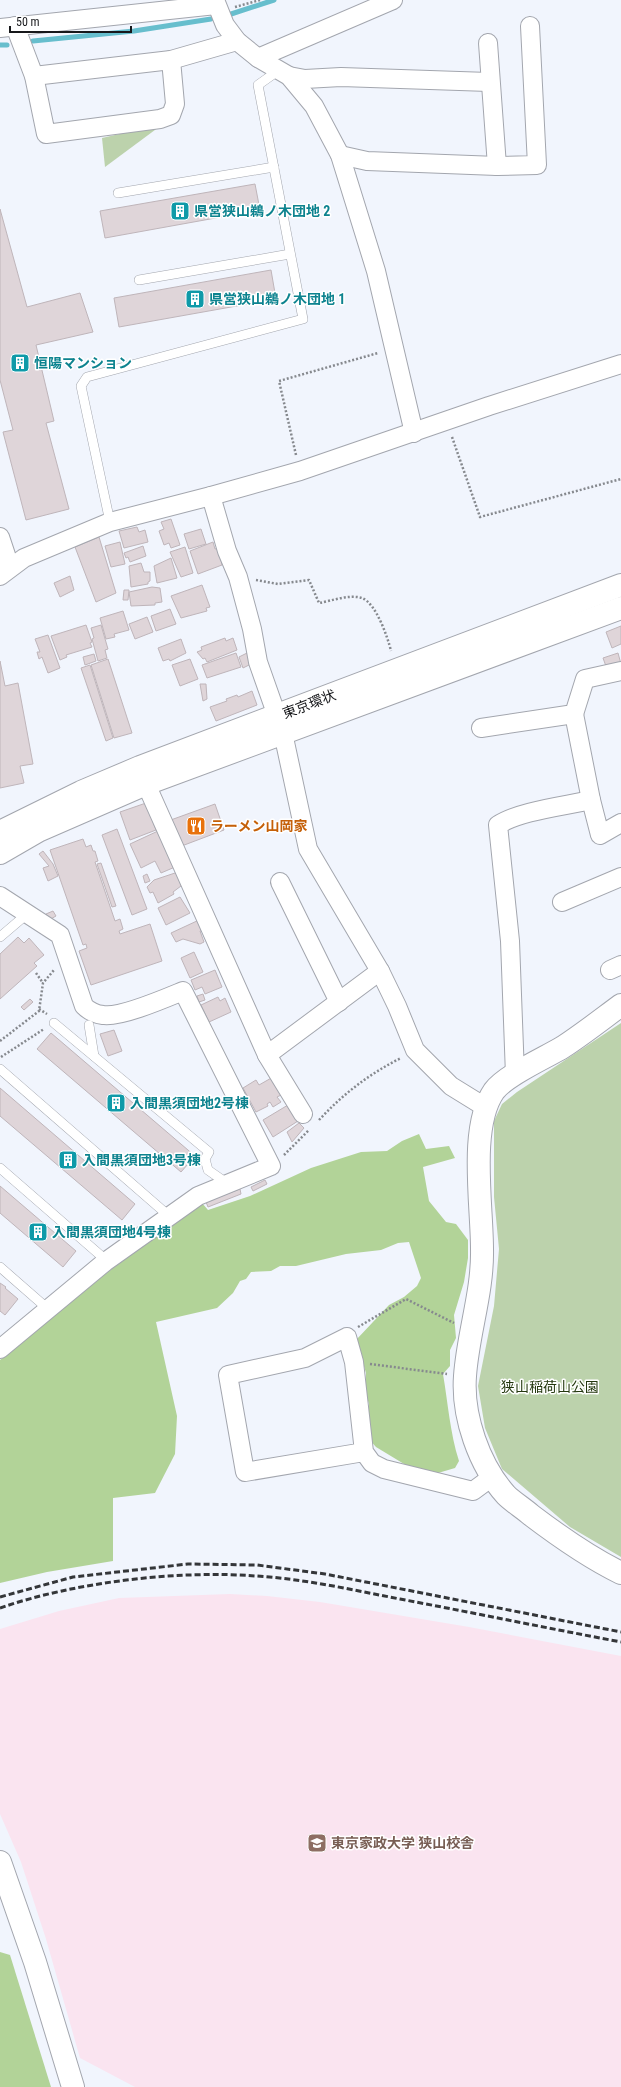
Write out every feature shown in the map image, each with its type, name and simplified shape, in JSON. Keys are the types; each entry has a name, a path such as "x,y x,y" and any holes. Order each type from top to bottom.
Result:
{"main road":[{"name":"東京環状","path":"0,853 38,831 280,725 396,672 621,585"},
{"name":"東京環状","path":"0,832 81,792 132,770 280,725 621,608"},
{"path":"621,1005 564,1046 514,1075 496,1089 485,1107 479,1137 483,1251 481,1278 465,1377 467,1406 475,1441 492,1477 507,1495 565,1542 621,1573"},
{"path":"0,1862 35,1962 73,2087"}],"street":[{"path":"258,58 393,0"},
{"path":"171,60 175,104 171,114 160,119 46,134 34,76 8,27 217,6 225,24 237,41 258,58 284,73 305,79 341,77 489,82"},
{"path":"340,155 367,161 496,166 537,165 530,26"},
{"path":"34,76 171,60 237,41"},
{"path":"488,42 489,82 496,166"},
{"path":"284,73 314,106 340,155 376,271 414,433"},
{"path":"0,537 3,570 45,548 110,522 300,471 446,421 621,364"},
{"path":"211,496 227,551 238,577 252,629 258,662 280,725 308,849 380,971 397,1006 415,1050 451,1086 485,1107"},
{"path":"621,671 584,679 574,714 591,800 600,835 621,823"},
{"path":"481,728 574,714"},
{"path":"146,784 267,1055 304,1114"},
{"path":"514,1075 510,940 498,825 504,821 539,811 591,800"},
{"path":"562,902 621,877"},
{"path":"280,882 339,1002"},
{"path":"0,896 60,935 84,1006 89,1011 104,1016 130,1011 183,991 271,1166 198,1196 107,1260 0,1349"},
{"path":"267,1055 380,971"},
{"path":"364,1452 245,1472 228,1375 305,1358 347,1337 354,1362 364,1452 372,1463 384,1469 473,1492 492,1477"}],"lane":[{"path":"110,522 82,386 87,377 303,319 258,85 284,73"},
{"path":"118,193 274,167"},
{"path":"138,280 290,254"},
{"path":"0,938 27,914"},
{"path":"54,1022 209,1152 204,1159 208,1170 228,1184"},
{"path":"89,1025 94,1056"},
{"path":"0,1068 170,1216"},
{"path":"0,1168 107,1260"},
{"path":"0,1267 48,1309"}],"path":[{"path":"217,6 260,0"},
{"path":"300,471 279,381 394,349"},
{"path":"446,421 480,517 621,479"},
{"path":"238,577 278,584 309,580 319,603 351,597 363,598 373,609 382,623 389,640 396,672"},
{"path":"0,1041 39,1011 43,983 54,972 56,965"},
{"path":"36,973 43,983"},
{"path":"0,1058 54,1022"},
{"path":"271,1166 305,1135 344,1094 375,1071 415,1050"},
{"path":"347,1337 351,1332 406,1299 455,1324"},
{"path":"354,1362 450,1375"}],"shaded area":[{"name":"東京家政大学 狭山校舎","path":"230,1594 267,1596 320,1602 469,1627 621,1656 621,2087 135,2087 80,2058 46,1939 21,1862 0,1814 0,1629 59,1611 119,1598"}],"green space":[{"path":"163,124 105,167 102,138"},
{"name":"狭山稲荷山公園","path":"621,1023 621,1557 570,1527 502,1469 485,1428 478,1386 494,1306 499,1249 494,1197 494,1121 502,1104 517,1092"},
{"path":"419,1134 426,1149 449,1146 455,1158 423,1167 429,1201 446,1222 456,1224 468,1240 468,1258 464,1282 454,1315 456,1338 450,1350 450,1366 443,1374 451,1429 459,1461 455,1468 438,1473 424,1472 409,1467 376,1447 369,1439 367,1422 369,1404 365,1391 366,1373 356,1340 389,1305 404,1297 417,1286 421,1278 409,1242 398,1243 381,1250 346,1254 296,1266 280,1266 271,1271 251,1272 246,1279 240,1281 233,1293 217,1308 156,1322 177,1416 175,1454 155,1493 113,1498 113,1561 47,1572 0,1583 0,1360 109,1271 202,1203 208,1210 250,1196 311,1168 361,1152 387,1151 402,1141"},
{"path":"0,1952 10,1955 51,2087 0,2087"}],"building":[{"name":"県営狭山鵜ノ木団地 2","path":"255,184 260,210 105,238 100,211"},
{"name":"恒陽マンション","path":"0,209 27,307 80,293 93,332 36,345 54,421 46,423 69,509 26,520 3,432 13,430 0,380"},
{"name":"県営狭山鵜ノ木団地 1","path":"271,270 276,299 119,327 114,298"},
{"path":"171,519 180,545 171,548 169,543 164,545 159,531 164,529 161,522"},
{"path":"137,527 139,532 145,530 148,542 124,548 119,531"},
{"path":"201,529 206,544 189,549 184,534"},
{"path":"99,537 116,593 96,602 75,547"},
{"path":"120,542 125,564 111,567 105,546"},
{"path":"213,542 215,549 219,548 222,565 198,574 190,551"},
{"path":"143,546 146,556 130,562 128,557 126,558 124,553"},
{"path":"185,547 193,573 181,577 170,552"},
{"path":"171,558 177,578 157,583 154,566"},
{"path":"141,563 144,572 150,572 150,581 148,584 131,587 129,566"},
{"path":"70,576 74,590 60,597 54,583"},
{"path":"202,585 210,607 206,608 207,611 181,618 171,596"},
{"path":"152,587 160,588 162,602 155,603 155,605 131,606 129,592"},
{"path":"124,590 129,590 128,600 123,600"},
{"path":"170,609 176,624 156,631 151,616"},
{"path":"123,611 129,630 114,634 115,637 106,639 100,618"},
{"path":"147,617 153,632 135,639 129,624"},
{"path":"86,625 92,642 90,643 92,647 66,655 67,657 60,660 51,636"},
{"path":"101,625 108,649 105,650 107,658 98,661 92,639 94,638 91,628"},
{"path":"621,626 621,644 612,648 606,632"},
{"path":"48,635 60,668 48,673 42,657 39,659 37,652 40,652 35,639"},
{"path":"225,638 226,641 233,638 237,650 207,662 205,658 203,659 197,652 202,650 201,647"},
{"path":"181,639 186,653 170,661 169,659 163,661 158,648"},
{"path":"249,652 253,663 243,668 239,657"},
{"path":"236,653 241,667 207,678 202,665"},
{"path":"618,653 621,664 607,669 603,658"},
{"path":"94,654 96,661 85,665 83,657"},
{"path":"108,659 132,733 114,738 91,665"},
{"path":"190,659 198,679 180,686 172,665"},
{"path":"0,661 5,686 18,683 33,764 20,766 24,783 0,788"},
{"path":"90,665 113,738 106,741 81,668"},
{"path":"200,684 206,684 207,699 203,701"},
{"path":"252,691 257,705 216,721 210,707 227,701 226,699 237,695 238,697"},
{"path":"146,803 156,830 130,840 120,812"},
{"name":"ラーメン山岡家","path":"215,804 224,830 179,847 168,821"},
{"path":"117,829 147,909 132,915 102,835"},
{"path":"158,831 175,867 161,873 155,861 141,868 130,844"},
{"path":"83,839 86,847 91,845 93,851 95,851 98,861 95,862 115,921 120,919 123,929 119,931 120,934 150,924 162,961 91,985 79,951 87,948 86,944 83,945 50,850"},
{"path":"43,851 53,864 58,876 48,881 43,868 49,866 39,854"},
{"path":"101,863 116,906 112,907 97,864"},
{"path":"178,872 181,886 173,892 174,894 158,903 153,892 150,893 147,887 154,880"},
{"path":"147,874 150,881 145,883 143,876"},
{"path":"180,897 190,913 166,925 158,908"},
{"path":"53,911 56,916 49,920 46,914"},
{"path":"199,920 204,930 200,931 204,942 200,944 183,939 176,942 171,933"},
{"path":"18,937 24,943 29,938 44,955 34,963 37,966 0,999 0,954"},
{"path":"194,952 203,972 190,978 181,958"},
{"path":"215,970 222,987 205,994 202,987 195,990 191,980"},
{"path":"203,994 205,1000 199,1002 197,996"},
{"path":"218,997 220,1001 225,998 231,1012 209,1022 201,1005"},
{"path":"30,999 33,1002 24,1010 21,1007"},
{"path":"114,1030 122,1051 108,1056 100,1034"},
{"name":"入間黒須団地2号棟","path":"51,1033 195,1156 181,1172 37,1049"},
{"path":"273,1077 283,1094 277,1097 281,1102 273,1107 270,1102 267,1104 268,1106 256,1112 243,1088 256,1080 259,1085"},
{"name":"入間黒須団地3号棟","path":"0,1088 135,1204 122,1220 0,1116"},
{"path":"288,1105 298,1121 273,1137 263,1120"},
{"path":"299,1123 304,1128 292,1142 287,1132"},
{"path":"265,1180 267,1184 253,1191 251,1187"},
{"name":"入間黒須団地4号棟","path":"0,1186 76,1251 63,1267 0,1213"},
{"path":"240,1189 241,1194 208,1207 206,1202"},
{"path":"0,1283 18,1299 5,1315 0,1311"}],"waterway":[{"path":"228,15 274,0"},
{"path":"33,41 134,31 211,19"},
{"path":"0,45 7,45"}],"railway":[{"path":"0,1597 73,1577 188,1564 257,1565 325,1574 621,1632"},
{"path":"0,1608 61,1591 127,1580 194,1575 256,1576 274,1577 329,1585 621,1642"}],"place":[{"name":"県営狭山鵜ノ木団地 2","path":"180,211"},
{"name":"県営狭山鵜ノ木団地 1","path":"195,299"},
{"name":"恒陽マンション","path":"20,363"},
{"name":"ラーメン山岡家","path":"196,826"},
{"name":"入間黒須団地2号棟","path":"116,1103"},
{"name":"入間黒須団地3号棟","path":"68,1160"},
{"name":"入間黒須団地4号棟","path":"38,1232"},
{"name":"東京家政大学 狭山校舎","path":"317,1843"}]}
